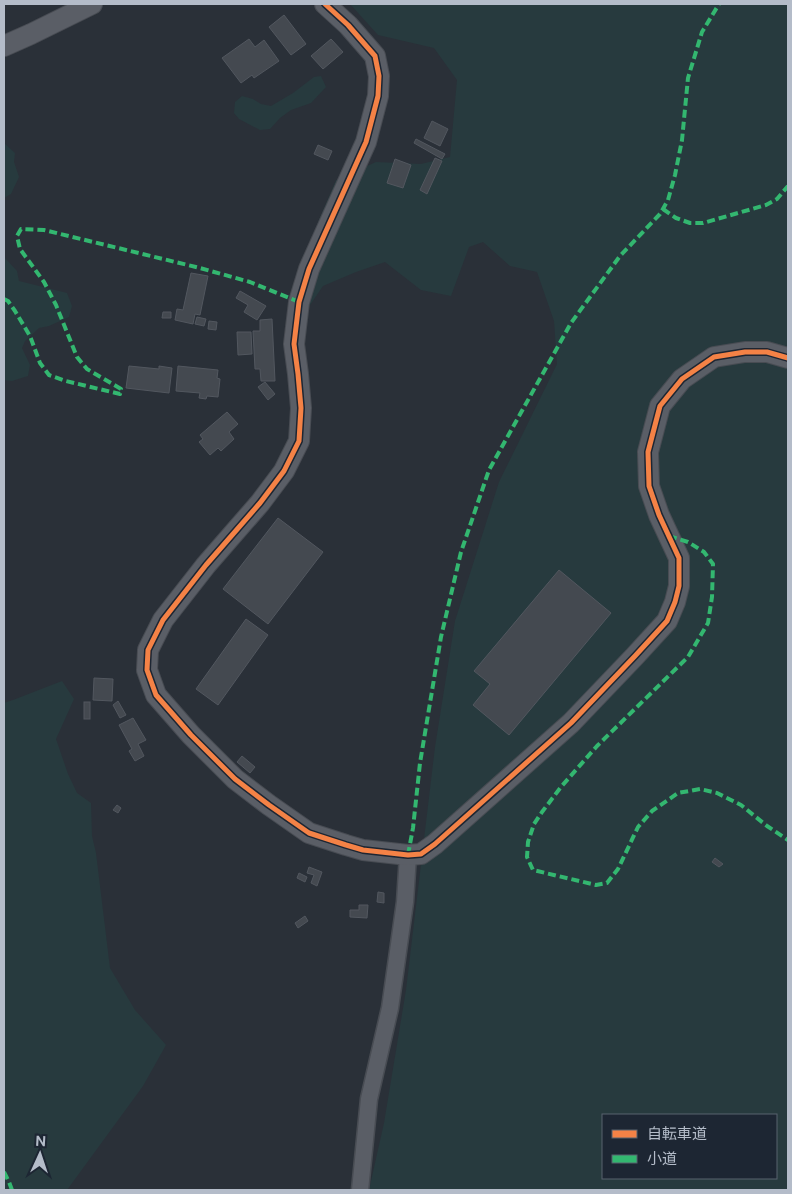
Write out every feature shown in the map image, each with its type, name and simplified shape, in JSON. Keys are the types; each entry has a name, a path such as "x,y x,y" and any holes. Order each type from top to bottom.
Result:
{"street":[{"path":"4,46 92,4"},
{"path":"325,4 348,25 375,56 379,76 378,96 366,142 309,269 299,302 294,344 301,408 299,441 284,471 260,503 206,565 163,620 148,650 147,670 156,695 191,735 235,779 269,805 309,832 363,850 408,855 421,854 435,844 571,723 667,621 679,586 679,558 658,515 649,486 648,452 660,406 682,379 714,357 745,352 767,352 788,358"},
{"path":"360,1190 369,1099 390,1008 405,902 408,855"}],"green space":[{"path":"350,4 788,4 788,1190 369,1190 384,1123 406,990 435,747 455,621 499,482 557,364 554,321 537,272 510,266 483,242 469,247 451,296 421,290 385,262 323,286 308,308 298,288 318,222 336,180 376,162 421,164 450,157 457,80 434,48 378,35"},
{"path":"321,76 326,87 311,103 291,110 270,129 260,130 239,119 234,113 235,102 242,96 271,106 293,93 314,77"},
{"path":"4,143 15,153 14,162 19,177 11,194 4,198"},
{"path":"4,257 17,271 19,281 67,293 72,306 69,317 49,326 39,328 25,341 22,348 30,365 28,376 12,381 4,380"},
{"path":"62,681 74,699 56,739 68,774 77,793 91,803 92,836 96,853 110,968 135,1010 166,1045 143,1086 67,1190 4,1190 4,703"}],"building":[{"path":"284,15 306,44 291,55 269,27"},
{"path":"249,39 255,47 264,40 279,61 254,78 252,75 241,83 222,58"},
{"path":"331,39 343,52 323,69 311,56"},
{"path":"432,121 448,129 440,146 424,138"},
{"path":"416,139 445,154 442,159 414,143"},
{"path":"318,145 332,151 328,160 314,154"},
{"path":"435,158 442,161 427,194 420,190"},
{"path":"395,159 411,165 403,188 387,183"},
{"path":"191,273 208,276 200,315 195,314 193,324 175,320 177,309 183,310"},
{"path":"240,291 266,306 257,320 244,312 248,305 236,298"},
{"path":"163,312 171,312 171,318 162,318"},
{"path":"197,317 206,319 204,326 195,324"},
{"path":"272,319 275,381 261,381 260,369 255,369 253,331 260,331 260,320"},
{"path":"209,321 217,322 216,330 208,329"},
{"path":"237,332 251,332 252,354 238,355"},
{"path":"129,366 159,369 159,366 172,368 169,393 126,388"},
{"path":"178,366 218,370 217,378 220,379 218,397 207,396 206,399 199,398 200,393 176,391"},
{"path":"265,382 275,394 268,400 258,387"},
{"path":"227,412 238,424 229,432 234,439 221,451 218,448 210,455 199,442 203,439 200,435"},
{"path":"278,518 323,552 268,624 223,589"},
{"path":"559,570 611,613 509,735 473,705 490,684 474,671"},
{"path":"246,619 268,635 218,705 196,689"},
{"path":"94,678 113,679 112,701 93,700"},
{"path":"118,701 126,715 120,718 113,705"},
{"path":"84,702 90,702 90,719 84,719"},
{"path":"133,718 146,740 138,744 144,756 135,761 129,751 132,749 119,725"},
{"path":"242,756 255,767 250,773 237,762"},
{"path":"117,805 121,808 118,813 113,810"},
{"path":"715,858 723,864 719,867 712,862"},
{"path":"309,867 322,872 317,886 311,883 314,875 307,873"},
{"path":"299,873 307,877 305,882 297,878"},
{"path":"378,892 384,893 384,903 377,902"},
{"path":"359,905 368,905 367,918 350,917 350,910 359,910"},
{"path":"305,916 308,921 298,928 295,923"}],"marked path":[{"path":"408,855 420,763 441,637 461,552 489,470 571,323 620,256 660,214 668,200 682,140 688,78 702,32 719,4"},
{"path":"663,209 676,218 690,223 703,223 766,205 777,199 788,186"},
{"path":"4,299 8,301 30,336 40,363 49,375 120,394 121,389 87,369 77,357 56,305 44,282 20,249 17,236 21,229 44,230 200,268 250,282 299,302"},
{"path":"669,536 688,542 704,552 713,564 712,597 708,623 688,657 597,746 561,787 534,824 528,842 527,857 533,870 596,885 607,883 618,869 638,827 652,811 678,793 700,789 717,793 741,805 788,840"},
{"path":"4,1172 12,1190"}],"cycle path":[{"path":"325,4 348,25 375,56 379,76 378,96 366,142 309,269 299,302 294,344 301,408 299,441 284,471 260,503 206,565 163,620 148,650 147,670 156,695 191,735 235,779 269,805 309,833 363,850 408,855 421,854 435,844 571,723 667,621 679,586 679,558 659,515 649,486 648,452 660,406 682,379 714,357 745,352 767,352 788,358"}]}
